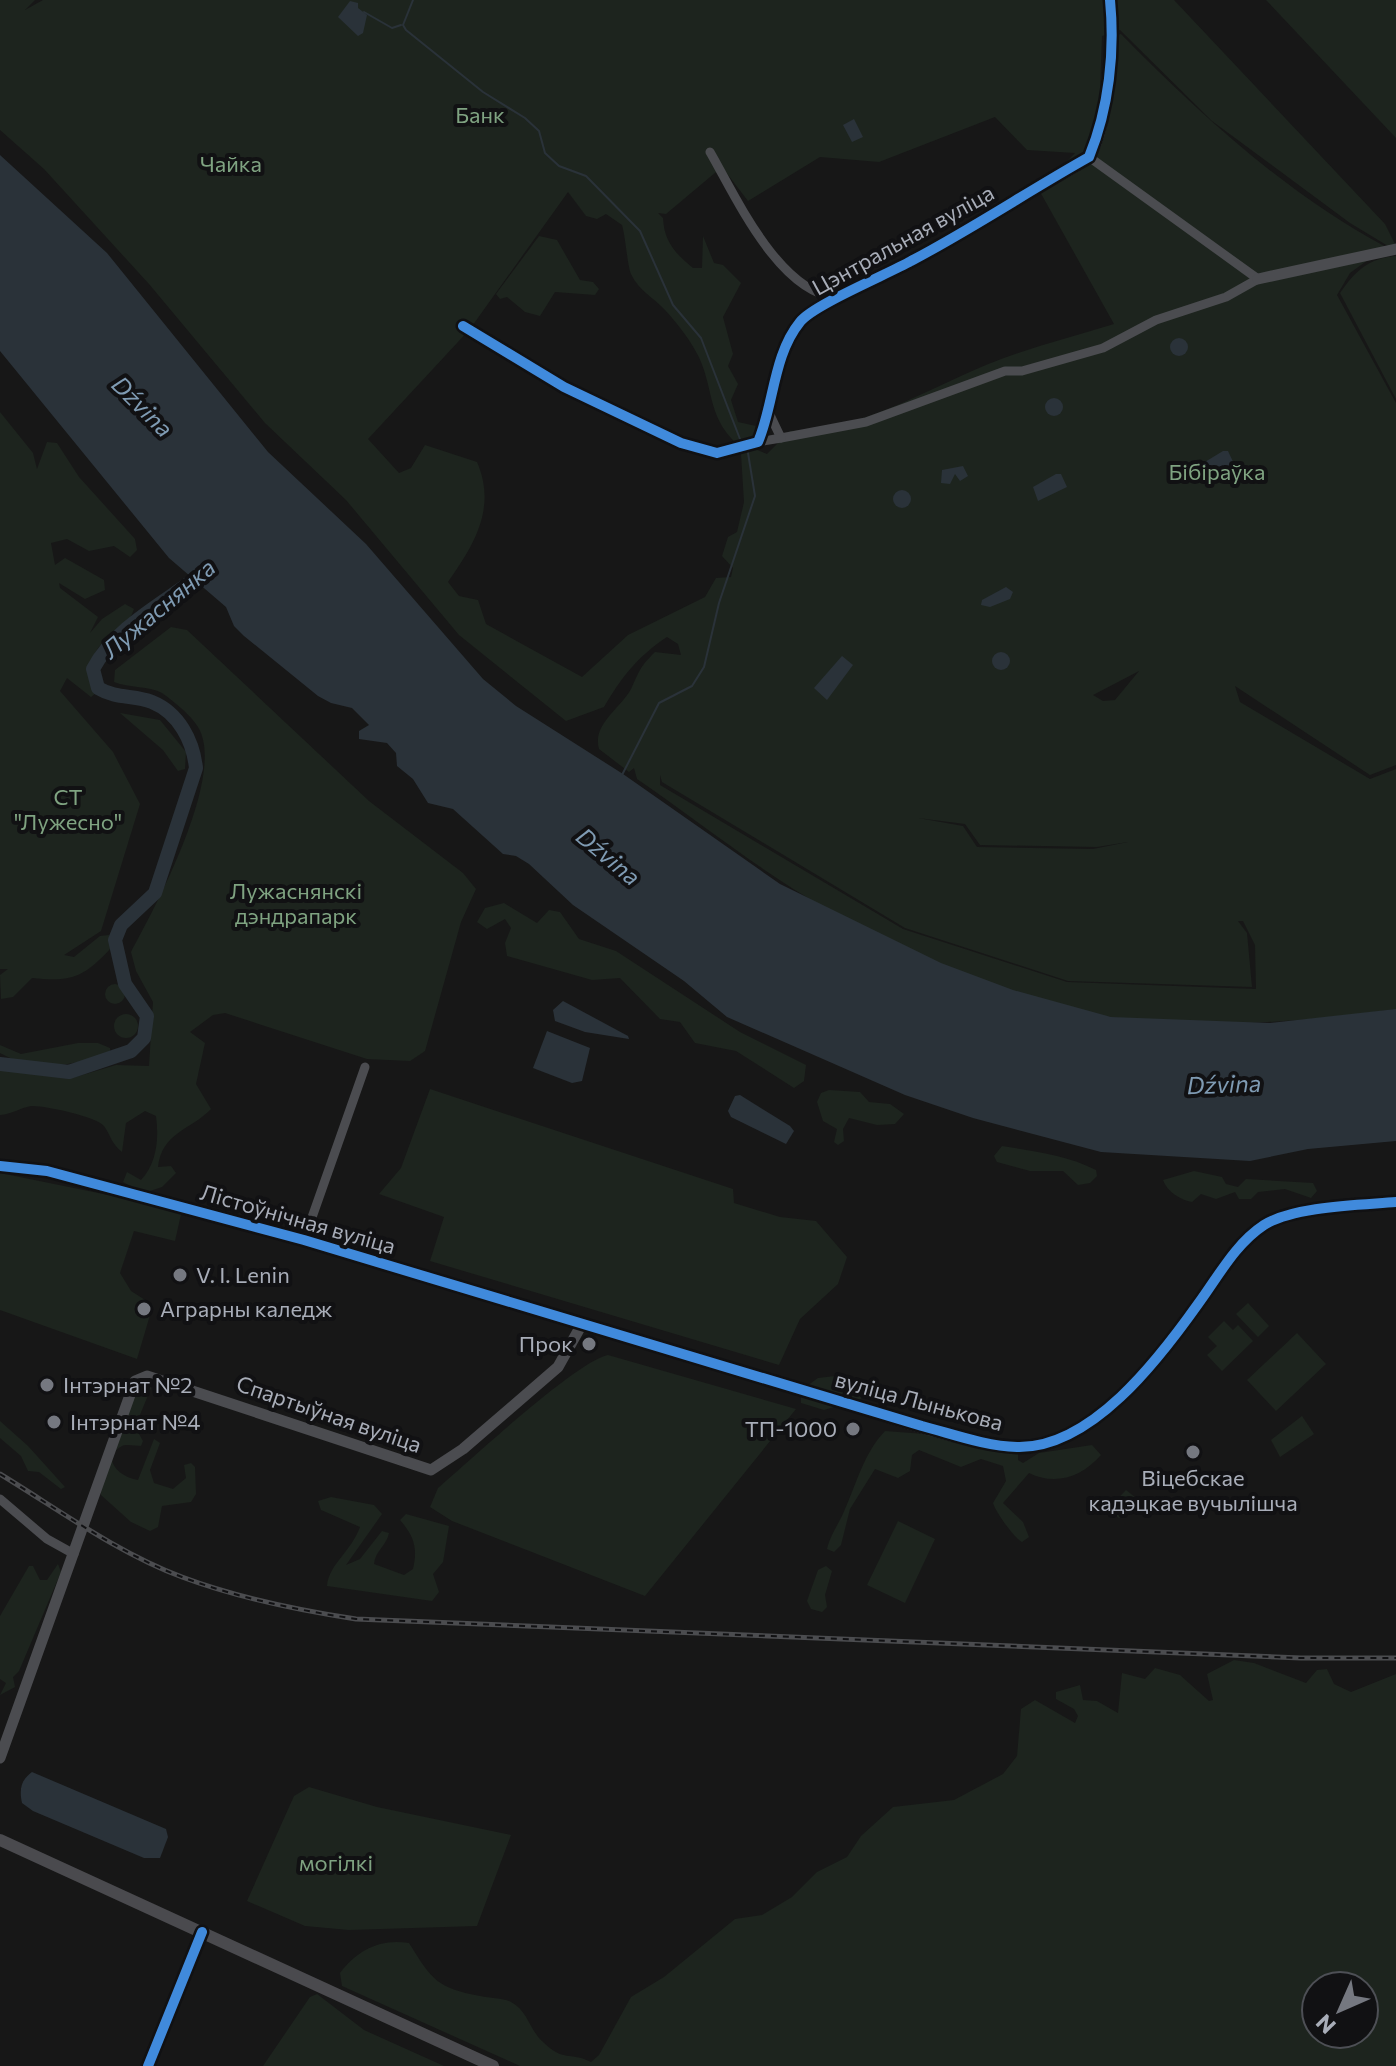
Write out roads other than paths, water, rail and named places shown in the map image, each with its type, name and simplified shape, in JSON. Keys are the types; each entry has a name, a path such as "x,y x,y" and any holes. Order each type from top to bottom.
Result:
{"main road":[{"path":"0,1840 493,2066"}],"street":[{"path":"1034,190 1089,157 1103,114 1112,39 1110,0"},
{"name":"Цэнтральная вуліца","path":"710,152 756,231 780,263 822,296 841,298"},
{"path":"1089,157 1258,279"},
{"name":"Цэнтральная вуліца","path":"758,442 770,415 774,385 799,322 819,307 841,298 1034,190"},
{"path":"463,326 564,387 681,443 717,453 758,442 866,422 1005,371 1022,371 1103,348 1156,320 1226,297 1258,279 1396,249"},
{"path":"770,415 781,438"},
{"path":"304,1240 365,1067"},
{"name":"Лістоўнічная вуліца","path":"0,1166 52,1172 304,1240 582,1324"},
{"name":"вуліца Лынькова","path":"582,1324 922,1426 987,1443 1037,1445 1079,1432 1110,1405 1169,1342 1247,1238 1267,1223 1327,1209 1396,1202"},
{"name":"Спартыўная вуліца","path":"74,1554 135,1381 147,1376 431,1470 463,1449 558,1367 582,1324"},
{"path":"0,1499 47,1539 74,1554 0,1758"},
{"path":"148,2066 202,1932"}],"water":[{"path":"350,1 358,3 358,8 367,15 363,33 358,36 338,17"},
{"path":"854,119 863,137 852,142 843,125"},
{"name":"Dźvina","path":"0,155 107,253 268,452 366,544 483,679 516,706 623,774 780,884 941,963 1013,990 1111,1017 1270,1023 1396,1009 1396,1141 1308,1149 1250,1161 1101,1152 973,1118 905,1095 727,1017 684,981 573,905 529,864 516,856 503,854 453,809 428,803 413,779 397,766 396,753 387,743 359,739 359,731 369,725 352,708 318,696 244,636 234,626 226,607 169,558 0,351"},
{"path":"1179,338 1188,347 1179,356 1170,347"},
{"path":"1054,398 1063,407 1054,416 1045,407"},
{"path":"1228,451 1235,466 1209,480 1200,465"},
{"path":"963,466 968,476 960,481 955,474 950,484 941,483 942,470"},
{"path":"1061,474 1067,487 1038,501 1033,487"},
{"path":"902,490 911,499 902,508 893,499"},
{"path":"1006,587 1013,592 1010,599 990,607 981,605 982,600"},
{"path":"1001,652 1010,661 1001,670 992,661"},
{"path":"842,656 853,665 827,700 814,688"},
{"path":"563,1001 629,1039 585,1032 555,1021 553,1010"},
{"path":"547,1031 590,1048 582,1081 572,1083 533,1068"},
{"path":"740,1095 790,1126 794,1131 786,1144 731,1117 728,1111 735,1096"},
{"path":"32,1772 166,1829 168,1837 160,1858 144,1858 33,1811 22,1803 21,1793 23,1782"}],"waterway":[{"path":"413,0 403,25 406,30 483,92 525,118 539,131 545,153 559,166 586,176 640,231 673,305 701,338 740,439"},
{"path":"364,12 392,28 401,25"},
{"path":"622,775 659,703 692,686 704,667 719,603 755,496 748,453"},
{"name":"Лужаснянка","path":"0,1064 69,1072 131,1051 144,1038 147,1016 125,984 115,940 121,925 155,893 196,768 188,738 170,713 152,702 98,688 93,669 103,653 130,626 208,569"}],"railway":[{"path":"0,1474 112,1543 182,1577 268,1602 356,1619 1301,1658 1396,1658"}],"place":[{"name":"V. I. Lenin","path":"180,1275"},
{"name":"Аграрны каледж","path":"144,1309"},
{"name":"Прок","path":"589,1344"},
{"name":"Інтэрнат №2","path":"47,1385"},
{"name":"Інтэрнат №4","path":"54,1422"},
{"name":"ТП-1000","path":"853,1429"},
{"name":"Віцебскае кадэцкае вучылішча","path":"1193,1452"}],"park label":[{"name":"Банк","path":"480,115"},
{"name":"Чайка","path":"231,164"},
{"name":"Бібіраўка","path":"1217,472"},
{"name":"СТ \"Лужесно\"","path":"68,810"},
{"name":"Лужаснянскі дэндрапарк","path":"296,904"},
{"name":"могілкі","path":"336,1863"}]}
